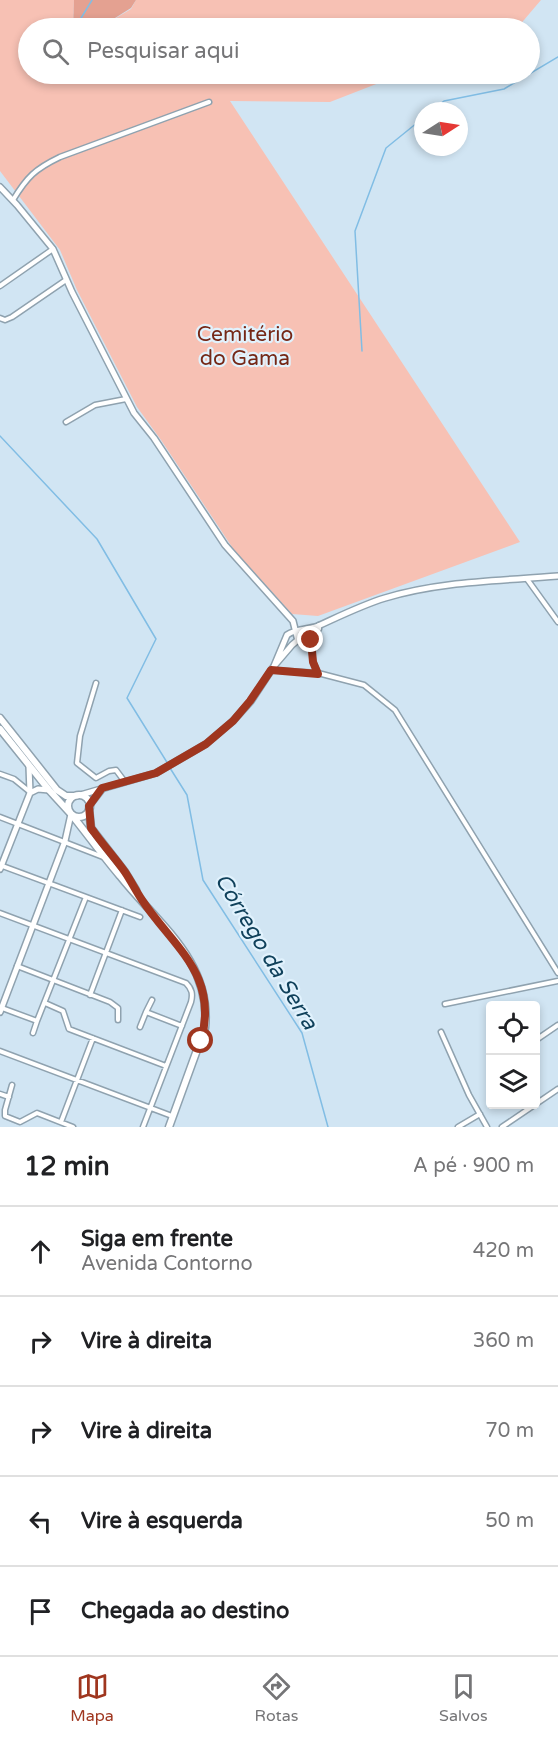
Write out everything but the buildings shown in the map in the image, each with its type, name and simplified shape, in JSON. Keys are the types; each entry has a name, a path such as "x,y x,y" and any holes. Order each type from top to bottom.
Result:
{"main road":[{"path":"0,718 57,790 66,796 84,797 89,807 91,828 125,872 142,901"},
{"path":"0,729 49,790 71,813 195,968 202,987 206,1016 201,1041 169,1127"},
{"path":"76,796 68,803 71,813 77,817 83,816 89,807"}],"street":[{"path":"13,200 27,177 40,166 209,102"},
{"path":"0,187 53,249 66,280 134,414 154,438 225,545 293,621 298,641"},
{"path":"0,286 53,249"},
{"path":"0,318 6,320 12,317 66,280"},
{"path":"66,422 95,405 126,399"},
{"path":"273,668 287,635 316,626 364,605 412,591 558,576"},
{"path":"527,579 558,622"},
{"path":"76,796 169,767 206,744 233,721 292,645 316,626"},
{"path":"316,626 319,629 311,640 313,662 318,674"},
{"path":"286,638 286,643 292,645"},
{"path":"273,668 318,674 364,686 395,710 558,972"},
{"path":"96,683 80,736 77,763 97,778 116,770 125,782"},
{"path":"28,765 30,793 1,866 140,917"},
{"path":"0,774 14,779 30,793"},
{"path":"89,807 102,788"},
{"path":"30,793 38,789 49,790"},
{"path":"38,1021 1,1010 65,841 71,813"},
{"path":"0,817 106,859"},
{"path":"33,1033 86,897"},
{"path":"90,995 122,910"},
{"path":"0,913 186,983 191,989 192,996 182,1026 143,1127"},
{"path":"17,966 116,1005 119,1012 118,1020"},
{"path":"445,1004 558,981"},
{"path":"140,1027 152,1000"},
{"path":"45,1003 63,1011 69,1029 166,1066"},
{"path":"146,1012 182,1026"},
{"path":"540,1037 558,1025"},
{"path":"441,1032 469,1095 488,1127"},
{"path":"61,1122 93,1038"},
{"path":"0,1051 173,1116"},
{"path":"12,1085 5,1116 22,1122 33,1113 37,1113 73,1127"},
{"path":"502,1127 558,1089"},
{"path":"0,1094 9,1097"},
{"path":"458,1127 480,1114"}],"green space":[{"name":"Cemitério do Gama","path":"0,0 74,0 73,18 18,18 18,84 376,84 330,102 230,101 520,542 318,616 292,614 234,550 137,407 77,290 60,250 0,171"},
{"path":"136,0 541,0 526,18 116,18 131,9"}],"shaded area":[{"path":"74,0 136,0 131,8 115,18 73,18"}],"waterway":[{"path":"81,18 92,0"},
{"path":"540,68 558,57"},
{"path":"443,102 504,89 512,84"},
{"path":"362,351 355,231 386,148 414,125"},
{"name":"Córrego da Serra","path":"0,436 97,539 156,639 127,698 168,764"},
{"name":"Córrego da Serra","path":"170,768 187,795 203,880 302,1033 328,1127"}],"route":[{"path":"201,1041 205,1028 205,1002 195,968 142,901 125,872 91,828 89,806 102,788 156,773 206,744 233,721 271,670 318,674 313,662 311,640"}]}
